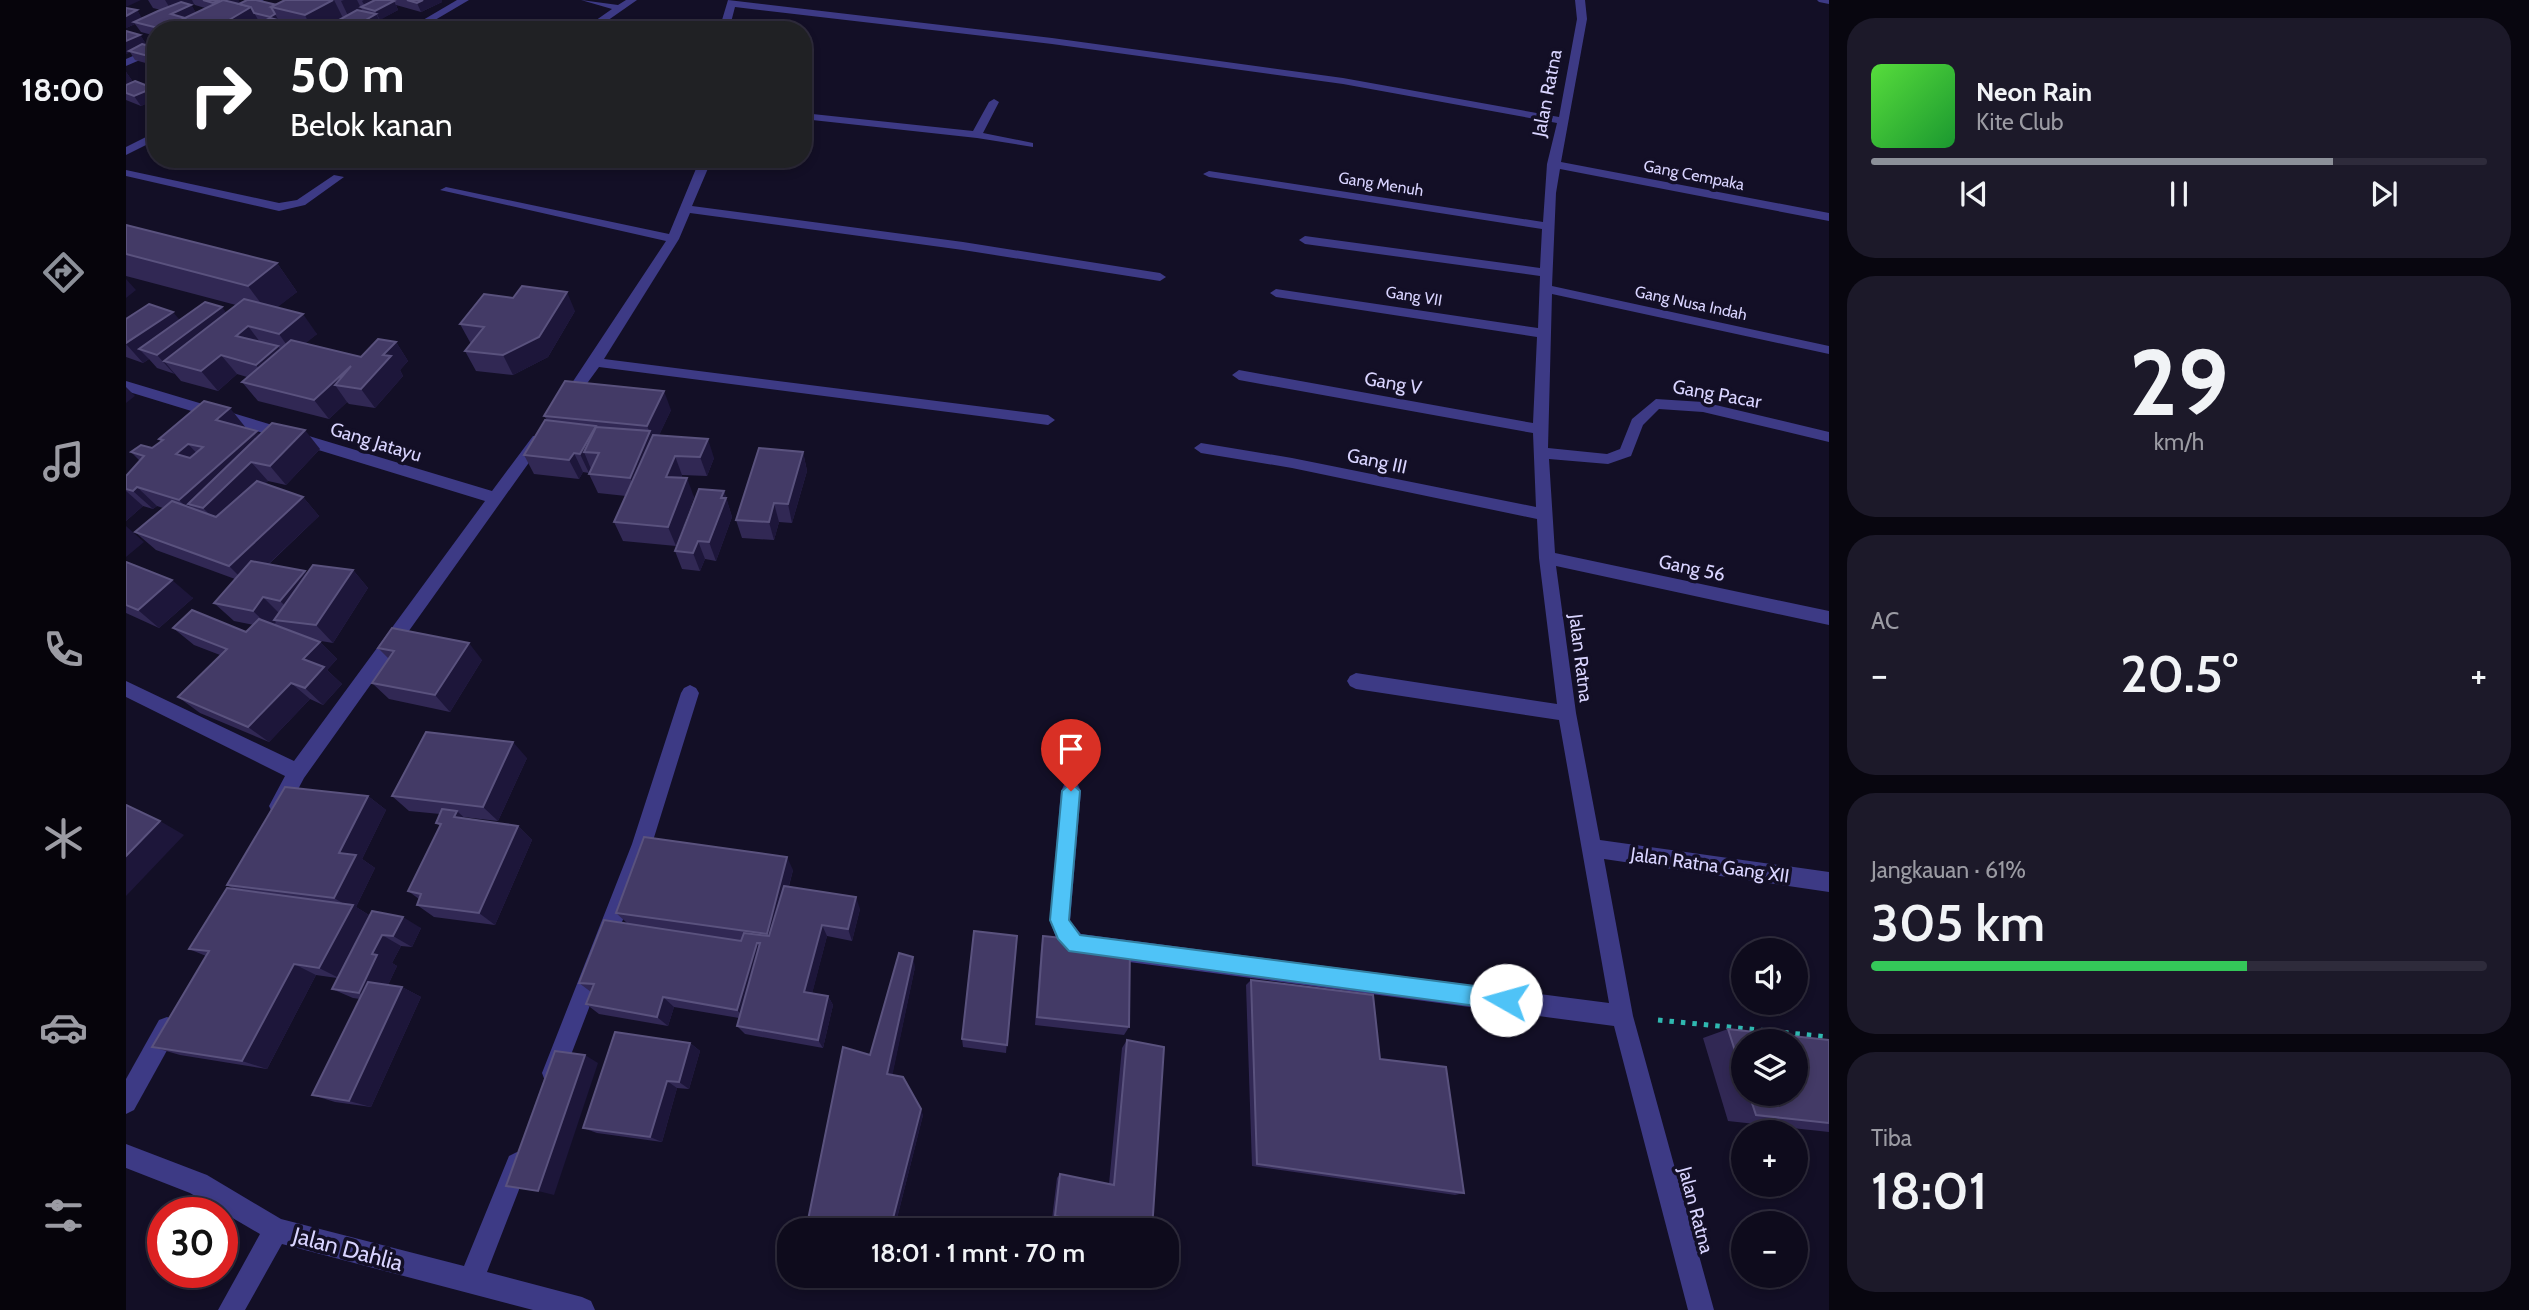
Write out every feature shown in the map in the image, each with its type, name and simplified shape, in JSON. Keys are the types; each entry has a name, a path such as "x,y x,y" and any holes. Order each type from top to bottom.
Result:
{"street":[{"path":"215,21 259,0"},
{"path":"427,21 464,0"},
{"path":"586,0 620,8"},
{"path":"602,21 632,0"},
{"name":"Jalan Ratna","path":"1580,0 1582,19 1564,121 1553,164 1548,226 1546,334 1540,429 1547,558 1567,713 1622,1017 1701,1310"},
{"path":"1822,0 1829,1"},
{"path":"727,21 732,2 1052,41 1330,79 1564,121"},
{"path":"126,62 147,52"},
{"path":"976,135 994,102"},
{"path":"812,117 976,135 1029,145"},
{"path":"126,152 147,140"},
{"name":"Gang Cempaka","path":"1553,164 1829,217"},
{"path":"268,827 297,772 595,362 673,239 702,168"},
{"path":"126,173 279,207 301,203 338,177"},
{"name":"Gang Menuh","path":"1209,174 1548,226"},
{"path":"446,190 673,239"},
{"path":"685,209 963,246 1160,277"},
{"name":"Gang Nusa Indah","path":"1306,240 1546,281 1829,350"},
{"name":"Gang VII","path":"1276,293 1546,334"},
{"path":"595,362 1048,420"},
{"name":"Gang V","path":"1239,375 1540,429"},
{"name":"Gang Jatayu","path":"126,386 495,498"},
{"name":"Gang Pacar","path":"1542,453 1608,459 1626,452 1637,423 1656,404 1703,407 1829,437"},
{"name":"Gang III","path":"1201,448 1545,515"},
{"name":"Gang 56","path":"1547,558 1829,618"},
{"path":"1356,681 1567,713"},
{"path":"126,689 297,772"},
{"path":"546,1091 642,844 690,693"},
{"path":"1071,791 1060,920 1065,933 1076,944 1622,1017"},
{"name":"Jalan Ratna Gang XII","path":"1592,848 1829,882"},
{"path":"126,1102 178,1008"},
{"path":"471,1282 526,1142"},
{"name":"Jalan Dahlia","path":"126,1156 198,1184 276,1230 582,1310"},
{"path":"231,1310 276,1230"}],"path":[{"path":"1622,1017 1829,1037"}],"building":[{"path":"223,0 251,7 227,21 178,21"},
{"path":"247,0 277,5 271,7 275,14 270,17 254,13 251,7 239,4"},
{"path":"285,0 333,0 305,15 271,7"},
{"path":"375,0 394,1 375,11 361,7"},
{"path":"181,2 191,5 171,14 185,18 179,21 147,21 147,25 134,22"},
{"path":"126,8 137,10 126,16"},
{"path":"357,10 376,14 364,21 337,21"},
{"path":"126,31 140,35 126,41"},
{"path":"142,44 147,45 147,56 129,51"},
{"path":"135,81 147,86 147,91 134,96 126,93 126,85"},
{"path":"126,225 277,263 248,286 126,254"},
{"path":"522,286 567,292 539,337 503,355 465,351 484,327 460,324 484,294 513,298"},
{"path":"244,299 303,314 279,334 248,326 236,336 278,346 256,365 221,355 201,371 164,361"},
{"path":"205,302 222,307 157,355 139,349"},
{"path":"149,304 173,312 126,343 126,319"},
{"path":"378,339 396,342 383,355 391,356 361,389 335,385 351,366 314,400 242,382 291,340 361,357"},
{"path":"565,381 664,391 647,426 544,416"},
{"path":"204,401 230,408 216,420 257,431 179,500 137,487 133,491 126,489 126,476 144,456 131,452 141,445 152,448 163,440 159,439","holes":["188,444 203,447 190,458 176,454"]},
{"path":"545,420 596,426 580,454 574,453 569,460 524,455"},
{"path":"272,423 305,430 270,466 251,462 203,508 188,504"},
{"path":"596,427 650,431 630,478 589,474 599,453 584,452"},
{"path":"653,435 708,439 700,457 675,456 666,477 687,478 668,527 614,522"},
{"path":"759,448 803,452 788,504 774,503 769,522 736,520"},
{"path":"257,481 303,497 229,566 135,532 172,501 216,517"},
{"path":"699,489 724,491 721,498 726,498 709,542 698,541 693,553 675,551"},
{"path":"251,561 305,571 280,601 263,597 253,611 214,603"},
{"path":"126,562 172,580 138,610 126,605"},
{"path":"313,565 353,570 316,625 274,620"},
{"path":"192,610 246,632 259,619 320,642 303,659 324,667 305,688 291,683 248,727 178,697 227,649 173,628"},
{"path":"392,628 469,643 435,695 372,683 394,651 378,648"},
{"path":"426,732 513,742 483,807 392,796"},
{"path":"285,787 368,796 339,853 356,855 334,898 227,885"},
{"path":"126,805 160,821 126,856"},
{"path":"442,809 457,811 454,817 518,826 479,913 417,905 421,894 408,891 441,824 436,823"},
{"path":"644,837 787,857 767,934 616,913"},
{"path":"784,886 856,897 848,929 822,925 804,992 828,996 818,1040 737,1026 760,943 757,943 737,1010 663,997 657,1017 586,1004 594,984 579,983 604,920 741,941 744,933 769,936"},
{"path":"227,888 353,905 319,968 294,964 242,1061 152,1047 209,951 189,949"},
{"path":"372,911 403,917 393,936 382,935 372,954 377,955 359,993 332,989"},
{"path":"974,931 1017,936 1007,1045 962,1039"},
{"path":"1043,936 1130,945 1129,1027 1037,1017"},
{"path":"899,953 913,957 887,1074 903,1077 921,1109 893,1218 808,1218 843,1047 870,1055"},
{"path":"1251,980 1373,995 1380,1059 1446,1067 1464,1193 1257,1164"},
{"path":"368,982 402,987 349,1101 312,1095"},
{"path":"615,1032 690,1043 679,1082 667,1081 650,1137 583,1128"},
{"path":"1808,1038 1829,1040 1829,1123 1756,1115 1753,1106 1808,1106"},
{"path":"1127,1040 1164,1047 1153,1218 1055,1216 1060,1174 1114,1185"},
{"path":"555,1051 585,1055 538,1191 506,1186"}],"route":[{"path":"1071,791 1060,920 1065,933 1076,944 1506,1000"}]}
